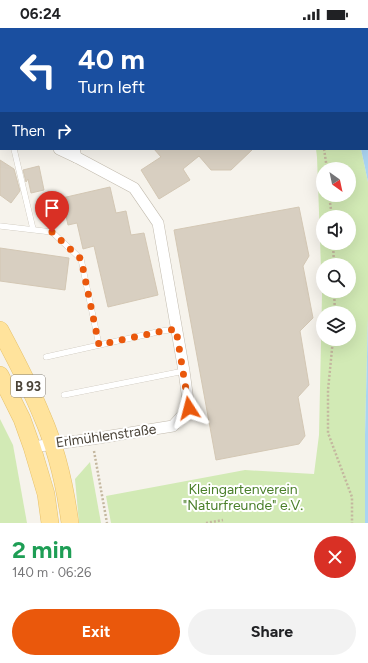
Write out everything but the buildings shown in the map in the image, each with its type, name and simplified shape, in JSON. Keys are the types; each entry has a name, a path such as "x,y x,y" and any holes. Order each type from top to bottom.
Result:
{"main road":[{"name":"B 93","path":"0,330 26,381 52,444 63,480 70,523"},
{"name":"B 93","path":"0,374 22,419 32,446 46,494 50,523"}],"street":[{"name":"Erlmühlenstraße","path":"32,446 92,439 173,426 189,408 158,223 134,188 75,153 62,150"}],"lane":[{"path":"14,150 33,229"},
{"path":"0,226 52,232 81,259 99,345"},
{"path":"46,357 176,329"},
{"path":"64,395 184,371"}],"path":[{"path":"324,150 325,162"},
{"path":"332,346 328,390 328,432 352,497 352,523"},
{"path":"92,439 108,523"},
{"path":"206,523 223,520"}],"green space":[{"name":"Kleingartenverein \"Naturfreunde\" e.V.","path":"316,150 361,150 368,182 365,523 111,523 106,496 245,470 314,474 319,435 321,346 356,346 356,306 322,306 322,298 356,298 356,258 321,258 320,250 356,250 356,210 319,210 319,202 356,202 356,162 317,162"},
{"path":"0,419 13,445 27,523 0,523"},
{"path":"90,462 101,523 79,523 75,479"}],"water":[{"path":"361,150 368,150 368,182"},
{"path":"368,317 368,523 365,523 365,435"}],"route":[{"path":"52,232 81,259 99,345 176,329 189,408"}]}
